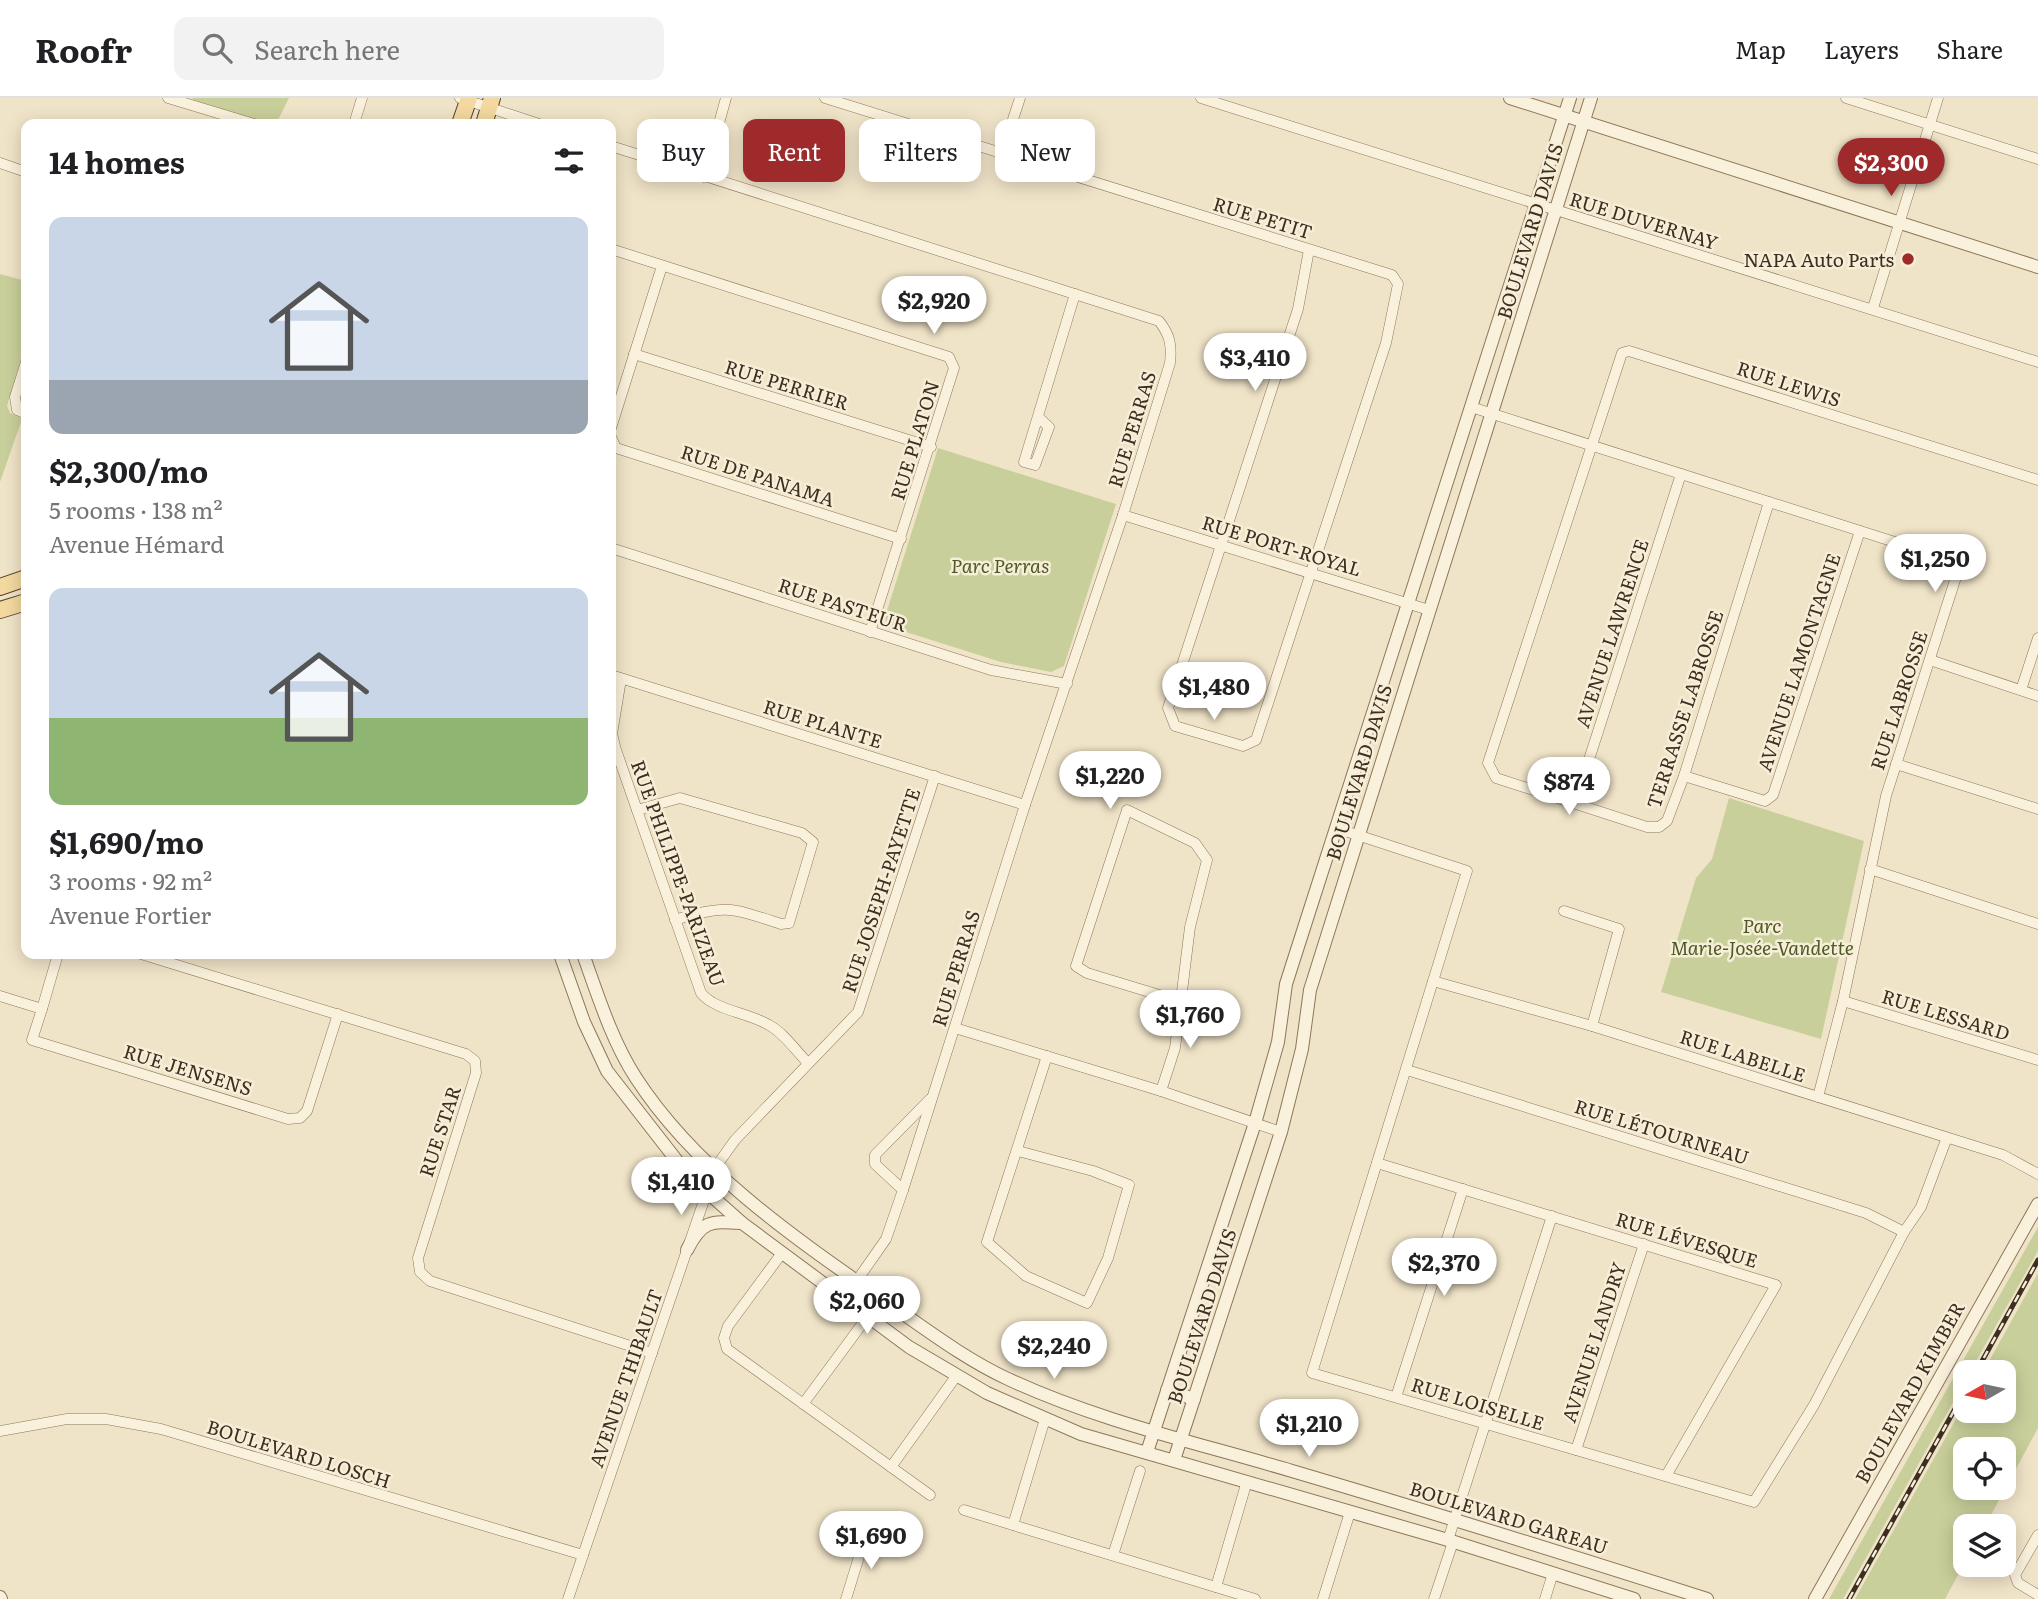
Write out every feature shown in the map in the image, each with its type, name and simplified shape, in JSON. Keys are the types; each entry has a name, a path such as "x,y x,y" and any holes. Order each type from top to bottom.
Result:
{"main road":[{"path":"461,119 466,99"},
{"path":"0,587 21,580"},
{"path":"0,610 21,604"}],"street":[{"path":"168,98 237,119"},
{"path":"356,119 362,98"},
{"path":"720,119 726,98"},
{"name":"RUE PETIT","path":"825,98 995,151"},
{"path":"1013,119 1020,98"},
{"name":"RUE DUVERNAY","path":"1201,98 1555,212 1873,308 2038,362"},
{"path":"1510,98 2038,267"},
{"name":"BOULEVARD DAVIS","path":"1147,1452 1255,1123 1278,1042 1286,984 1570,98"},
{"name":"BOULEVARD DAVIS","path":"1174,1460 1281,1132 1302,1049 1310,990 1591,98"},
{"path":"1846,98 2038,159"},
{"path":"1873,308 1938,98"},
{"path":"466,99 488,110 521,119"},
{"name":"RUE PERRAS","path":"616,148 637,155"},
{"path":"0,163 21,170"},
{"name":"RUE PERRAS","path":"720,182 1159,321 1168,332 1172,346 1170,363 1123,515 1025,805 903,1190 886,1239 844,1299"},
{"name":"RUE PETIT","path":"1094,182 1392,275 1398,284 1386,343 1313,573"},
{"path":"1310,250 1298,309 1168,708 1175,726 1243,747 1256,740 1313,573"},
{"name":"RUE PLATON","path":"616,252 949,357 954,368 870,632"},
{"path":"616,412 662,266"},
{"path":"1038,417 1075,294"},
{"name":"RUE LEWIS","path":"1592,445 1618,358 1629,351 2037,477"},
{"name":"RUE PERRIER","path":"634,354 931,447"},
{"path":"21,382 15,407 21,411"},
{"name":"RUE LABROSSE","path":"1471,407 1948,559 1956,577 1896,764 1870,869 1843,1001 1818,1097"},
{"name":"TERRASSE LABROSSE","path":"1592,445 1488,763 1496,778 1647,827 1659,827 1667,821 1684,776 1769,502"},
{"name":"RUE DE PANAMA","path":"616,448 901,539"},
{"name":"AVENUE LAWRENCE","path":"1575,803 1681,474"},
{"name":"RUE PORT-ROYAL","path":"1123,515 1429,610"},
{"name":"AVENUE LAMONTAGNE","path":"1684,776 1765,801 1773,795 1860,531"},
{"name":"RUE PASTEUR","path":"616,550 991,670 1067,684"},
{"path":"2021,690 2038,638"},
{"path":"1930,660 2038,695"},
{"name":"RUE PLANTE","path":"616,677 1025,805"},
{"name":"RUE PHILIPPE-PARIZEAU","path":"616,746 701,993 710,1004 740,1010 772,1026 808,1063"},
{"path":"1896,764 2038,809"},
{"name":"RUE JOSEPH-PAYETTE","path":"715,1168 735,1140 858,1012 935,776"},
{"path":"637,810 680,799 802,833 813,842 789,923 781,924 738,910 713,908 675,920"},
{"path":"1161,1091 1175,1048 1190,927 1206,860 1195,843 1127,810 1076,966 1087,973 1179,1001"},
{"name":"RUE LOISELLE","path":"1336,828 1467,872 1312,1373 1754,1502 1814,1405 1903,1232 1921,1207 1946,1140"},
{"path":"1870,869 2038,924"},
{"path":"1563,911 1619,929 1592,1026"},
{"path":"0,996 41,1009 56,959"},
{"name":"RUE STAR","path":"157,959 466,1054 475,1061 476,1073 418,1258 420,1272 430,1281 652,1353"},
{"name":"BOULEVARD GAREAU","path":"562,959 584,1022 607,1071 650,1130 705,1192 868,1317 957,1375 1081,1434 1450,1541 1634,1599"},
{"name":"BOULEVARD GAREAU","path":"585,959 610,1025 636,1078 670,1125 754,1204 947,1344 1005,1378 1048,1396 1154,1431 1454,1519 1707,1599"},
{"name":"RUE LABELLE","path":"1433,981 1592,1026 1946,1140 2003,1155 2038,1174"},
{"name":"RUE LESSARD","path":"1843,1001 2038,1060"},
{"name":"RUE JENSENS","path":"41,1009 32,1040 288,1119 300,1118 307,1111 338,1014"},
{"path":"955,1028 1161,1091 1281,1132"},
{"path":"1018,1151 1093,1171 1129,1185 1108,1258 1087,1303 1026,1276 987,1242 1047,1056"},
{"name":"RUE LÉTOURNEAU","path":"1407,1070 1866,1213 1903,1232"},
{"name":"RUE PERRAS","path":"903,1190 875,1164 875,1155 933,1096"},
{"name":"RUE LÉVESQUE","path":"1377,1163 1776,1285 1666,1476"},
{"name":"AVENUE THIBAULT","path":"568,1599 715,1168"},
{"path":"1396,1397 1463,1189"},
{"name":"BOULEVARD KIMBER","path":"1815,1599 2038,1204"},
{"path":"1434,1599 1454,1519 1552,1216"},
{"path":"687,1250 702,1227 718,1222 742,1223"},
{"name":"AVENUE LANDRY","path":"1576,1450 1644,1244"},
{"path":"782,1253 728,1326 724,1338 727,1349 930,1495"},
{"path":"803,1404 868,1317"},
{"path":"891,1467 957,1375"},
{"path":"1167,1390 1194,1399"},
{"name":"BOULEVARD LOSCH","path":"0,1432 67,1419 106,1419 161,1429 583,1555"},
{"path":"1013,1525 1045,1419"},
{"path":"1113,1555 1140,1471"},
{"path":"1216,1587 1247,1481"},
{"path":"964,1510 1255,1599"},
{"path":"1323,1599 1350,1512"},
{"path":"846,1599 866,1534"},
{"path":"2038,1535 2015,1575 2018,1583 2038,1595"},
{"path":"1545,1599 1553,1573"}],"green space":[{"path":"193,98 289,98 278,119 237,119 191,105"},
{"path":"0,274 21,280 21,358 7,406 10,413 21,418 21,422 0,482"},
{"name":"Parc Perras","path":"938,448 1116,504 1064,666 1051,672 1001,662 887,626 885,617"},
{"name":"Parc Marie-Josée-Vandette","path":"1729,798 1864,841 1821,1039 1661,992 1696,878 1712,859"},
{"path":"2038,1227 2038,1251 1977,1360 1963,1360"},
{"path":"2038,1273 2038,1428 2016,1469 2016,1437 1953,1437 1953,1500 1999,1500 1991,1514 1953,1514 1953,1577 1957,1577 1945,1599 1855,1599 1954,1423 2016,1423 2016,1360 1990,1360"},
{"path":"1953,1378 1953,1402 1843,1599 1829,1599"}],"railway":[{"path":"1983,1360 2038,1260"},
{"path":"1849,1599 1953,1413"}],"place":[{"name":"NAPA Auto Parts","path":"1908,259"}]}
